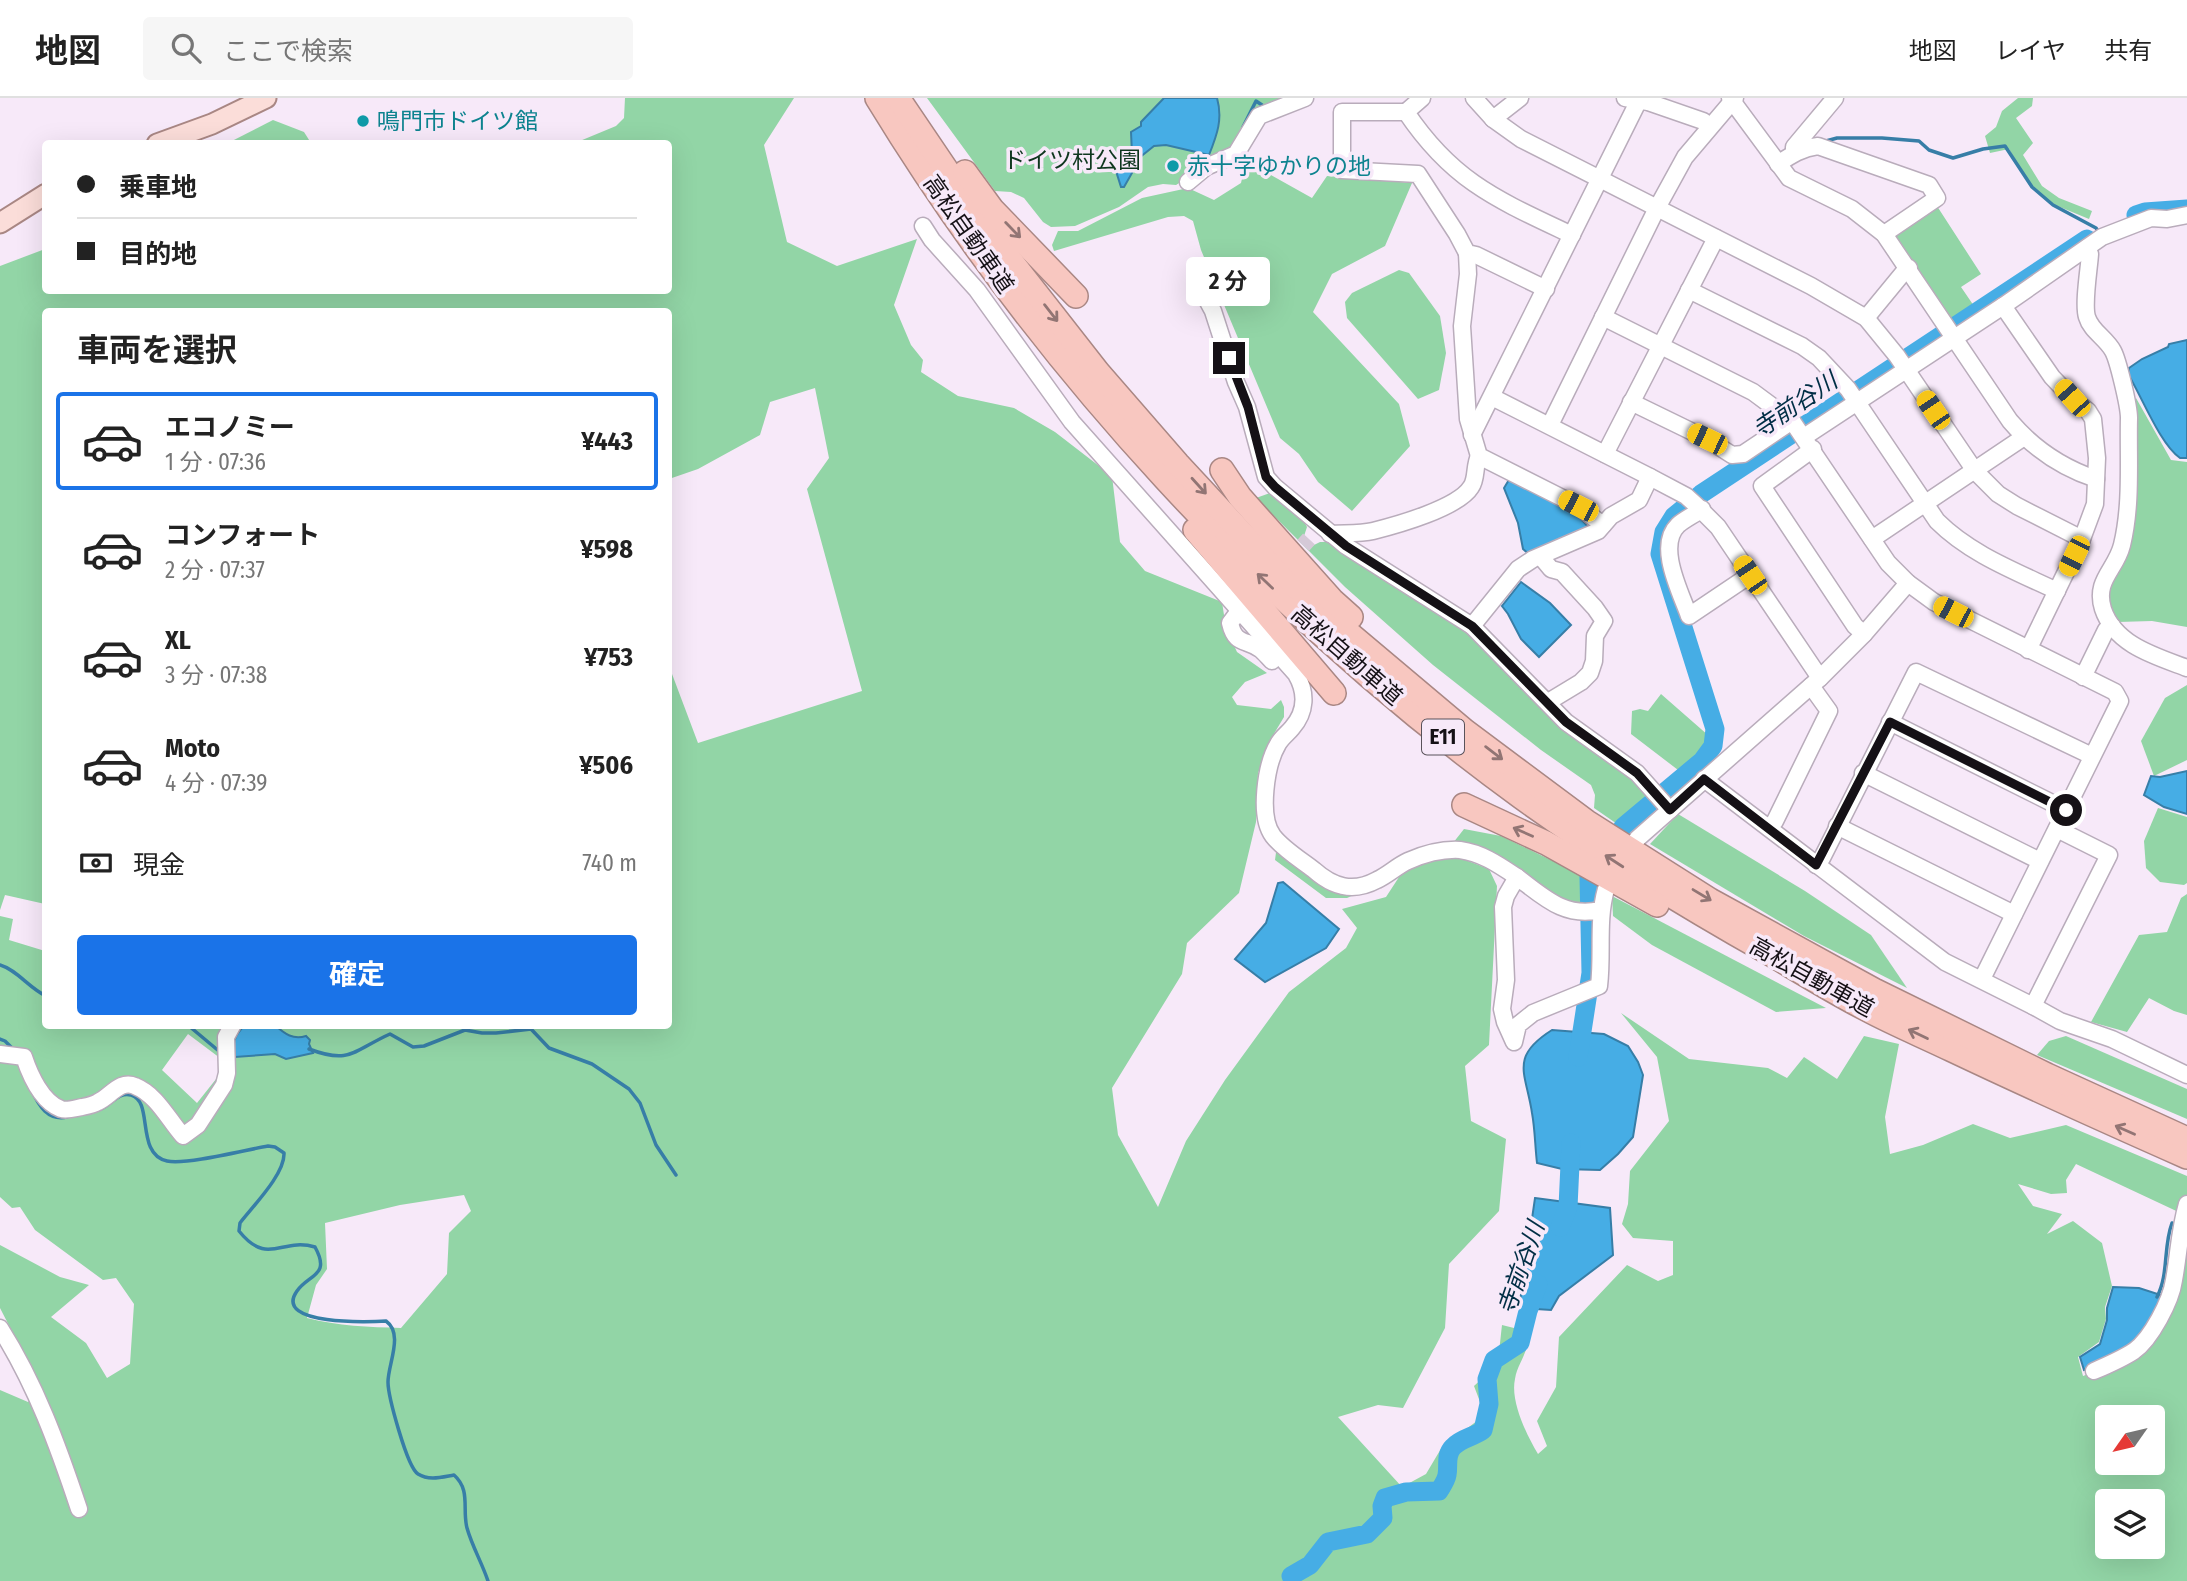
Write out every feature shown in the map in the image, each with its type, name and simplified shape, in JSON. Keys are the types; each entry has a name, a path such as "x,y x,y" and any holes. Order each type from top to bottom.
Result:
{"highway":[{"name":"高松自動車道","path":"877,98 903,141 976,246 1037,328 1084,385 1228,545 1302,618 1391,695 1530,803 1636,875 1867,1010 2039,1092 2187,1157"},
{"name":"高松自動車道","path":"898,98 1006,255 1098,372 1187,474 1313,603 1465,731 1587,822 1710,900 1874,990 2047,1075 2187,1139"},
{"path":"912,98 992,209 1076,296"},
{"path":"1084,385 1119,442 1334,693"},
{"path":"1222,470 1240,496 1332,600 1405,667 1465,731"},
{"path":"1464,805 1546,843 1696,927 1867,1010"}],"main road":[{"path":"168,140 212,124 266,98"},
{"path":"0,223 42,197"}],"street":[{"path":"1188,182 1206,167 1236,154 1259,116 1305,98"},
{"path":"1406,112 1422,98"},
{"path":"1474,98 1493,119 1521,139 1811,286 1866,318 1902,363 1975,471 1998,494 2082,539"},
{"path":"1493,119 1520,98"},
{"path":"1794,153 1794,147 1835,98"},
{"path":"1472,435 1600,179 1632,99 1703,121 1710,126"},
{"path":"1549,425 1685,157 1732,99 1788,178 1852,209 1884,234 2010,421 2024,437 2050,457 2096,479"},
{"path":"1418,174 1342,170 1342,105 1406,112 1437,153 1476,187 1572,235"},
{"path":"1778,164 1806,147 1818,146 1929,185 1937,198 1884,234"},
{"path":"1418,174 1437,153"},
{"path":"1418,174 1467,253 1468,274 1462,326 1468,419 1479,456 1578,506 1603,525"},
{"path":"1631,402 1707,439 1732,455 1743,454 1801,433 1951,332 2003,306 2102,237 2151,218 2167,219 2187,215"},
{"path":"923,226 932,240 977,290 1072,422 1296,674 1301,684 1304,708 1295,725 1278,744 1268,775 1264,807 1267,824 1273,836 1334,885 1365,885 1407,861 1437,851 1461,850 1487,857 1558,907 1594,910"},
{"path":"1605,454 1716,238"},
{"path":"2087,248 2090,254 2086,314 2092,328 2113,351 2129,413 2127,517 2119,555 2103,581 2100,597 2112,626 2131,644 2187,668"},
{"path":"1467,253 1546,289"},
{"path":"1866,318 1909,268"},
{"path":"1689,290 1802,346 1819,358 1853,396 1937,521 1951,535 1970,548 2057,591"},
{"path":"1206,298 1248,407 1266,477 1325,530 1368,561 1472,626 1566,722 1637,773 1663,802"},
{"path":"2003,306 2052,377 2093,419 2097,458 2095,504 2082,539 2028,650"},
{"path":"1603,317 1754,392 1801,433 1888,563 1934,602 2115,692 2120,701 1982,979"},
{"path":"1492,397 1650,477 1695,504 1718,527 1750,575 1816,682 1829,711 1775,821 1769,828"},
{"path":"1801,433 1762,486 1855,626 1864,634"},
{"path":"1872,538 2024,437"},
{"path":"1309,539 1325,530 1371,531 1442,509 1457,501 1472,486 1479,456"},
{"path":"1472,626 1518,569 1533,559 1598,531 1611,516 1639,500 1650,477"},
{"path":"1695,504 1671,535 1669,548 1669,559 1689,616 1750,575"},
{"path":"1541,557 1552,569 1562,572 1604,621 1595,636 1594,661 1590,673 1581,682 1548,702"},
{"path":"1637,839 1663,802 1704,779 1816,682 1864,634 1909,583"},
{"path":"1236,615 1230,623 1232,633 1237,639 1260,649 1303,693"},
{"path":"2083,677 2106,630 2112,626"},
{"path":"1816,865 1916,672 2092,756"},
{"path":"1890,722 2066,810"},
{"path":"1863,773 2040,862"},
{"path":"1704,779 1945,962 2060,1021 2112,1039 2187,1075"},
{"path":"1837,826 2014,914"},
{"path":"2034,1006 2109,855 2057,829"},
{"path":"1517,877 1503,907 1506,980 1502,1009 1514,1042 1518,1025 1533,1013 1599,986 1601,965 1594,910 1606,889"},
{"path":"10,1055 24,1058 32,1079 43,1093 64,1110 100,1102 120,1085 134,1085 158,1102 183,1136 198,1125 224,1085 228,1073 226,1037 230,1029"},
{"path":"2094,1371 2136,1349 2163,1313 2175,1279 2180,1228 2187,1204"},
{"path":"0,1328 46,1413 79,1509"}],"green space":[{"path":"625,98 794,98 764,145 787,242 837,266 917,239 894,305 911,345 923,360 921,372 958,396 1014,408 1055,432 1112,476 1120,542 1145,571 1222,602 1226,628 1237,652 1267,673 1245,682 1232,697 1237,705 1271,709 1281,700 1284,707 1284,717 1258,773 1256,822 1239,893 1187,943 1182,974 1112,1088 1118,1135 1158,1207 1186,1141 1225,1080 1289,992 1346,948 1357,928 1342,909 1386,897 1401,874 1433,857 1463,859 1489,869 1497,886 1489,1045 1465,1066 1471,1121 1506,1139 1499,1211 1449,1264 1445,1328 1403,1408 1378,1405 1338,1417 1402,1487 1426,1474 1442,1447 1485,1415 1474,1386 1497,1359 1502,1325 1526,1331 1526,1351 1514,1388 1517,1408 1538,1454 1547,1446 1537,1421 1556,1387 1559,1337 1627,1265 1658,1281 1673,1275 1673,1241 1633,1238 1622,1224 1628,1204 1630,1171 1669,1121 1657,1057 1621,1013 1689,1059 1768,1068 1787,1078 1804,1057 1837,1079 1864,1036 1899,1044 1885,1117 1890,1154 1923,1145 1973,1124 2010,1138 2066,1125 2187,1176 2187,1216 2076,1164 2066,1180 2067,1193 2051,1194 2018,1184 2033,1206 2062,1214 2047,1234 2073,1221 2102,1243 2112,1286 2099,1342 2078,1357 2083,1376 2110,1366 2166,1313 2186,1254 2185,1231 2187,1232 2187,1581 0,1581 0,1390 28,1402 41,1388 0,1308 0,1245 60,1277 89,1285 51,1317 86,1343 107,1378 130,1364 134,1304 116,1278 103,1280 35,1230 20,1207 12,1208 0,1197 0,916 13,919 9,940 42,950 42,1029 672,1029 672,674 698,743 862,691 807,489 829,458 815,388 770,402 760,435 698,469 672,478 672,308 42,308 42,903 5,895 0,910 0,266 42,250 42,294 672,294 672,140 582,140 616,126 624,118","holes":["188,1034 228,1064 197,1103 162,1070","464,1195 471,1211 449,1233 447,1274 401,1328 365,1327 307,1318 316,1285 327,1269 325,1223 400,1205"]},
{"name":"ドイツ村公園","path":"927,98 1292,98 1259,110 1234,149 1176,185 1148,187 1119,207 1075,226 1051,227 1043,222 1024,198 1011,192 995,191"},
{"path":"2018,98 2033,98 2032,106 2016,118 2033,143 2023,155 2042,186 2059,198 2092,211 2089,219 2055,205 2031,188 2009,149 1990,153 1985,136 1996,127 2002,111"},
{"path":"273,120 304,132 309,140 234,140"},
{"path":"1246,161 1312,198 1327,176 1412,183 1385,246 1332,274 1313,312 1399,404 1410,446 1352,511 1318,482 1299,454 1280,438 1201,250 1193,221 1184,216 1168,217 1054,251 1052,245 1058,231 1078,231 1142,198 1188,188 1214,200 1241,183"},
{"path":"1935,203 1981,274 1961,287 1974,306 1949,322 1890,235"},
{"path":"1399,270 1409,273 1440,316 1446,353 1439,390 1418,399 1347,318 1345,302 1352,293"},
{"path":"2136,398 2171,460 2187,462 2187,627 2152,621 2118,622 2109,603 2107,585 2121,565 2133,536"},
{"path":"1270,493 1302,518 1307,527 1304,536 1312,546 1328,542 1436,611 1477,641 1532,699 1576,738 1635,780 1647,797 1620,826 1594,808 1595,795 1591,785 1541,750 1433,665 1345,587 1256,498"},
{"path":"2187,685 2187,760 2154,776 2141,741 2165,698"},
{"path":"1661,694 1709,736 1707,748 1682,773 1631,734 1632,711 1648,711"},
{"path":"2158,808 2187,817 2187,883 2184,885 2160,882 2146,868 2144,841"},
{"path":"1678,814 1805,891 1871,935 1907,988 1804,936 1650,844"},
{"path":"1464,829 1501,836 1580,874 1580,905 1558,901 1453,843"},
{"path":"1277,845 1330,888 1368,889 1347,898 1326,898 1275,860"},
{"path":"2187,894 2187,1015 2149,998 2127,1032 2091,1022 2139,935 2167,932 2181,898"},
{"path":"1612,896 1826,1008 1776,1012 1652,945 1613,916"},
{"path":"2066,1036 2187,1089 2187,1119 2037,1055 2049,1041"}],"water":[{"path":"1164,98 1217,98 1218,127 1209,155 1166,145 1154,146 1134,162 1132,173 1124,187 1121,187 1116,171 1124,164 1126,155 1129,157 1132,154 1131,132 1141,126 1141,122"},
{"path":"2187,340 2187,458 2180,458 2158,431 2128,374 2129,368 2142,359 2168,347 2169,344"},
{"path":"1510,478 1564,505 1590,530 1530,555 1523,549 1518,523 1504,488"},
{"path":"1521,582 1550,603 1571,625 1539,657 1521,639 1502,606"},
{"path":"2187,771 2187,814 2164,807 2144,795 2151,776 2160,777"},
{"path":"1283,882 1339,929 1326,948 1265,982 1235,959 1266,923 1278,883"},
{"path":"241,1029 280,1029 290,1036 306,1036 310,1040 313,1053 286,1059 275,1054 235,1057 235,1040"},
{"path":"1552,1030 1604,1034 1628,1046 1643,1075 1633,1137 1600,1170 1562,1169 1537,1163 1533,1119 1524,1076 1525,1058 1530,1049"},
{"path":"1535,1198 1610,1208 1613,1255 1559,1296 1551,1310 1519,1308"},
{"path":"2113,1287 2139,1288 2167,1297 2135,1347 2103,1365 2084,1370 2080,1357 2100,1344"}],"waterway":[{"path":"1243,127 1256,101 1262,105"},
{"path":"1826,141 1837,138 1919,141 1929,150 1953,158 2005,146 2032,187 2053,205 2098,231"},
{"name":"寺前谷川","path":"2136,215 2187,209"},
{"name":"寺前谷川","path":"1623,827 1702,761 1713,746 1715,729 1660,554 1664,532 1674,516 1701,494 2087,239"},
{"name":"寺前谷川","path":"1578,1057 1591,973 1589,877"},
{"path":"0,965 42,993"},
{"path":"193,1029 220,1052"},
{"path":"309,1049 323,1054 344,1056 390,1034 413,1047 424,1046 465,1030 496,1033 531,1029 549,1048 592,1064 629,1089 640,1103 656,1145 676,1175"},
{"path":"0,1039 13,1049"},
{"path":"32,1091 41,1107 49,1114 54,1117 67,1117"},
{"path":"98,1110 122,1095 131,1095 138,1099 151,1149 167,1161 202,1159 268,1146 284,1153 274,1180 240,1223 239,1231 249,1242 267,1249 293,1245 315,1247 320,1269 297,1291 293,1302 298,1311 327,1320 386,1321 391,1327 395,1341 388,1382 404,1446 418,1474 431,1478 454,1475 459,1481 464,1493 467,1528 488,1581"},
{"name":"寺前谷川","path":"1560,1227 1568,1207 1571,1143"},
{"path":"2157,1297 2163,1279 2172,1223"},
{"name":"寺前谷川","path":"1291,1576 1310,1565 1328,1542 1367,1534 1383,1518 1382,1506 1385,1498 1406,1492 1439,1491 1448,1471 1451,1450 1456,1444 1483,1430 1489,1404 1487,1379 1494,1360 1520,1343 1538,1284"}],"tunnel":[{"path":"1287,563 1309,539"}],"place":[{"name":"鳴門市ドイツ館","path":"363,121"},
{"name":"赤十字ゆかりの地","path":"1173,166"}],"route":[{"path":"1229,358 1248,407 1266,477 1275,487 1346,546 1472,626 1566,722 1637,773 1670,810 1704,779 1816,865 1822,858 1890,722 2066,810"}]}
